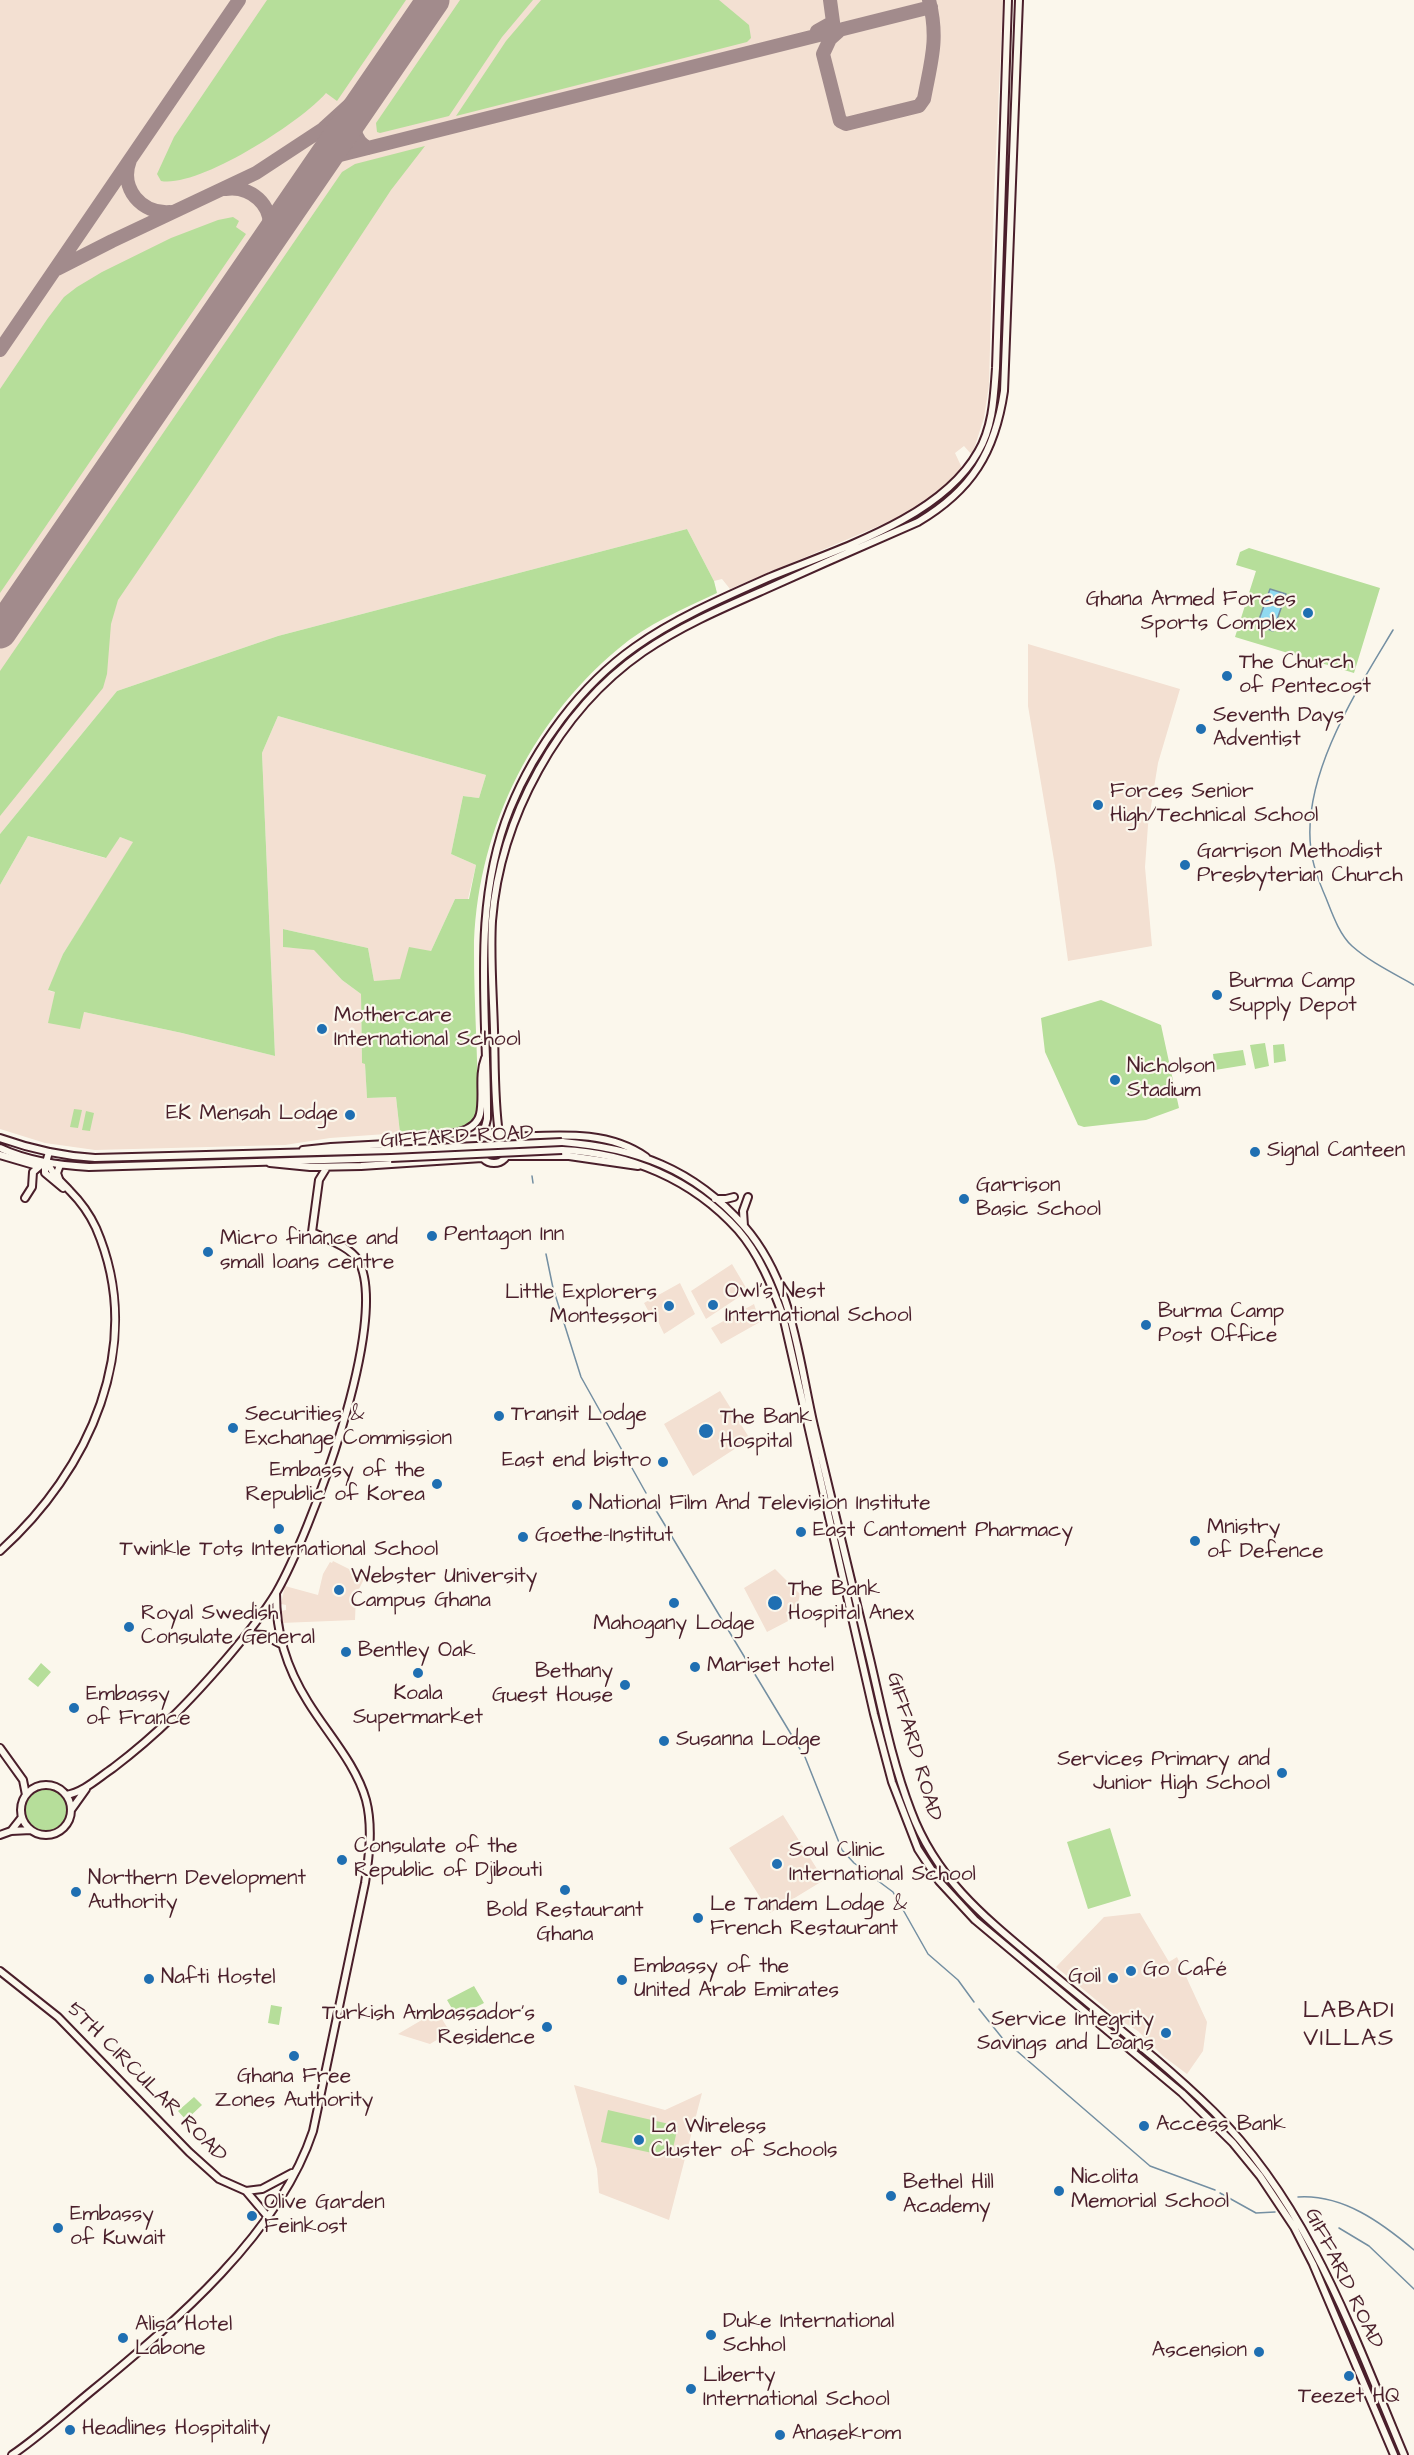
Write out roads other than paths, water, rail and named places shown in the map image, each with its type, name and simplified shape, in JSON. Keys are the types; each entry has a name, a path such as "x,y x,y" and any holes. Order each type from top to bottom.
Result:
{"main road":[{"path":"1008,0 996,378 989,423 978,452 956,482 928,506 863,538 768,578 675,623 624,655 592,684 568,712 525,776 506,820 495,860 484,932 487,1119 479,1149 482,1158 489,1163 497,1163 507,1156 509,1146 502,1136 492,960 495,900 516,817 550,752 577,714 608,682 644,652 728,606 918,522 939,509 971,478 981,465 992,442 1004,391 1018,0"},
{"path":"389,1147 418,1136 453,1134 473,1126 480,1113 482,1072 487,1055"},
{"path":"482,1139 489,1134 502,1136"},
{"name":"GIFFARD ROAD","path":"502,1136 577,1135 625,1145 668,1167 715,1199 744,1227 764,1254 780,1282 790,1312 813,1422 899,1774 915,1821 933,1858 957,1890 982,1915 1213,2111 1257,2161 1283,2195 1316,2251 1404,2455"},
{"name":"GIFFARD ROAD","path":"0,1138 49,1152 94,1158 288,1154 482,1139"},
{"name":"GIFFARD ROAD","path":"389,1147 562,1142 612,1149 646,1157"},
{"name":"GIFFARD ROAD","path":"0,1148 24,1157 60,1165 127,1167 562,1150 602,1154 647,1166 687,1188 739,1231 772,1285 783,1316 874,1714 892,1782 918,1849 939,1881 975,1920 1182,2093 1233,2143 1260,2176 1286,2215 1313,2264 1394,2455"},
{"path":"49,1152 45,1173 56,1183 72,1192"},
{"name":"GIFFARD ROAD","path":"0,1155 34,1165 48,1162"},
{"name":"GIFFARD ROAD","path":"507,1156 569,1156 647,1166"},
{"name":"GIFFARD ROAD","path":"266,1162 327,1167 482,1158"},
{"path":"0,1551 51,1498 65,1478 94,1424 105,1393 114,1330 113,1285 95,1225 72,1192 58,1179 48,1162"},
{"path":"25,1198 32,1187 34,1170 48,1162"},
{"path":"58,1179 57,1173 60,1165"},
{"path":"310,1167 319,1180"},
{"path":"66,1795 88,1786 140,1747 176,1716 247,1634 276,1593 309,1521 339,1434 355,1376 366,1311 367,1290 364,1275 357,1260 342,1247 312,1232 319,1180 327,1167"},
{"path":"715,1199 734,1197"},
{"path":"744,1227 743,1210 748,1197"},
{"path":"12,2455 183,2314 268,2217 297,2168 313,2131 367,1874 368,1810 362,1790 338,1747 307,1700 281,1644 276,1619 276,1593"},
{"path":"247,1634 264,1635 281,1644"},
{"path":"0,1748 23,1780 26,1795"},
{"path":"23,1780 38,1786 54,1786 66,1795 71,1810"},
{"path":"31,1830 22,1817 22,1802 26,1795 38,1786"},
{"path":"0,1835 10,1831 31,1830 46,1834 54,1833 68,1822 71,1810 88,1786"},
{"path":"10,1831 22,1817"},
{"name":"5TH CIRCULAR ROAD","path":"0,1971 58,2017 204,2166 228,2184 246,2191 268,2217"},
{"path":"246,2191 262,2189 282,2180 297,2168"}],"water":[{"path":"1270,589 1286,594 1273,631 1257,625"}],"waterway":[{"path":"1393,630 1349,706 1323,764 1310,822 1311,850 1321,886 1343,936 1359,952 1414,985"},
{"path":"532,1176 533,1183"},
{"path":"546,1254 553,1288 581,1377 646,1493"},
{"path":"654,1507 800,1749"},
{"path":"805,1757 842,1850 854,1863 893,1892 928,1954 958,1980 974,2002"},
{"path":"979,2009 1003,2039 1150,2166 1215,2190"},
{"path":"1220,2193 1256,2213 1275,2212"},
{"path":"1298,2197 1315,2197 1346,2205 1389,2230 1414,2250"},
{"path":"1339,2228 1369,2246 1414,2289"}],"place":[{"name":"Ghana Armed Forces Sports Complex","path":"1308,613"},
{"name":"The Church of Pentecost","path":"1227,676"},
{"name":"Seventh Days Adventist","path":"1201,729"},
{"name":"Forces Senior High/Technical School","path":"1098,805"},
{"name":"Garrison Methodist Presbyterian Church","path":"1185,865"},
{"name":"Burma Camp Supply Depot","path":"1217,995"},
{"name":"Mothercare International School","path":"322,1029"},
{"name":"Nicholson Stadium","path":"1115,1080"},
{"name":"EK Mensah Lodge","path":"350,1115"},
{"name":"Signal Canteen","path":"1255,1152"},
{"name":"Garrison Basic School","path":"964,1199"},
{"name":"Pentagon Inn","path":"432,1236"},
{"name":"Micro finance and small loans centre","path":"208,1252"},
{"name":"Owl's Nest International School","path":"713,1305"},
{"name":"Little Explorers Montessori","path":"669,1306"},
{"name":"Burma Camp Post Office","path":"1146,1325"},
{"name":"Transit Lodge","path":"499,1416"},
{"name":"Securities & Exchange Commission","path":"233,1428"},
{"name":"The Bank Hospital","path":"706,1431"},
{"name":"East end bistro","path":"663,1462"},
{"name":"Embassy of the Republic of Korea","path":"437,1484"},
{"name":"National Film And Television Institute","path":"577,1505"},
{"name":"Twinkle Tots International School","path":"279,1529"},
{"name":"East Cantoment Pharmacy","path":"801,1532"},
{"name":"Goethe-Institut","path":"523,1537"},
{"name":"Mnistry of Defence","path":"1195,1541"},
{"name":"Webster University Campus Ghana","path":"339,1590"},
{"name":"Mahogany Lodge","path":"674,1603"},
{"name":"The Bank Hospital Anex","path":"775,1603"},
{"name":"Royal Swedish Consulate General","path":"129,1627"},
{"name":"Bentley Oak","path":"346,1652"},
{"name":"Mariset hotel","path":"695,1667"},
{"name":"Koala Supermarket","path":"418,1673"},
{"name":"Bethany Guest House","path":"625,1685"},
{"name":"Embassy of France","path":"74,1708"},
{"name":"Susanna Lodge","path":"664,1741"},
{"name":"Services Primary and Junior High School","path":"1282,1773"},
{"name":"Consulate of the Republic of Djibouti","path":"342,1860"},
{"name":"Soul Clinic International School","path":"777,1864"},
{"name":"Bold Restaurant Ghana","path":"565,1890"},
{"name":"Northern Development Authority","path":"76,1892"},
{"name":"Le Tandem Lodge & French Restaurant","path":"698,1918"},
{"name":"Go Café","path":"1131,1971"},
{"name":"Goil","path":"1113,1978"},
{"name":"Nafti Hostel","path":"149,1979"},
{"name":"Embassy of the United Arab Emirates","path":"622,1980"},
{"name":"Turkish Ambassador's Residence","path":"547,2027"},
{"name":"Service Integrity Savings and Loans","path":"1166,2033"},
{"name":"Ghana Free Zones Authority","path":"294,2056"},
{"name":"Access Bank","path":"1144,2126"},
{"name":"La Wireless Cluster of Schools","path":"639,2140"},
{"name":"Nicolita Memorial School","path":"1059,2191"},
{"name":"Bethel Hill Academy","path":"891,2196"},
{"name":"Olive Garden Feinkost","path":"252,2216"},
{"name":"Embassy of Kuwait","path":"58,2228"},
{"name":"Duke International Schhol","path":"711,2335"},
{"name":"Alisa Hotel Labone","path":"123,2338"},
{"name":"Ascension","path":"1259,2352"},
{"name":"Teezet HQ","path":"1349,2376"},
{"name":"Liberty International School","path":"691,2389"},
{"name":"Headlines Hospitality","path":"70,2430"},
{"name":"Anasekrom","path":"780,2435"}],"district":[{"name":"LABADI VILLAS","path":"1349,2026"}]}
